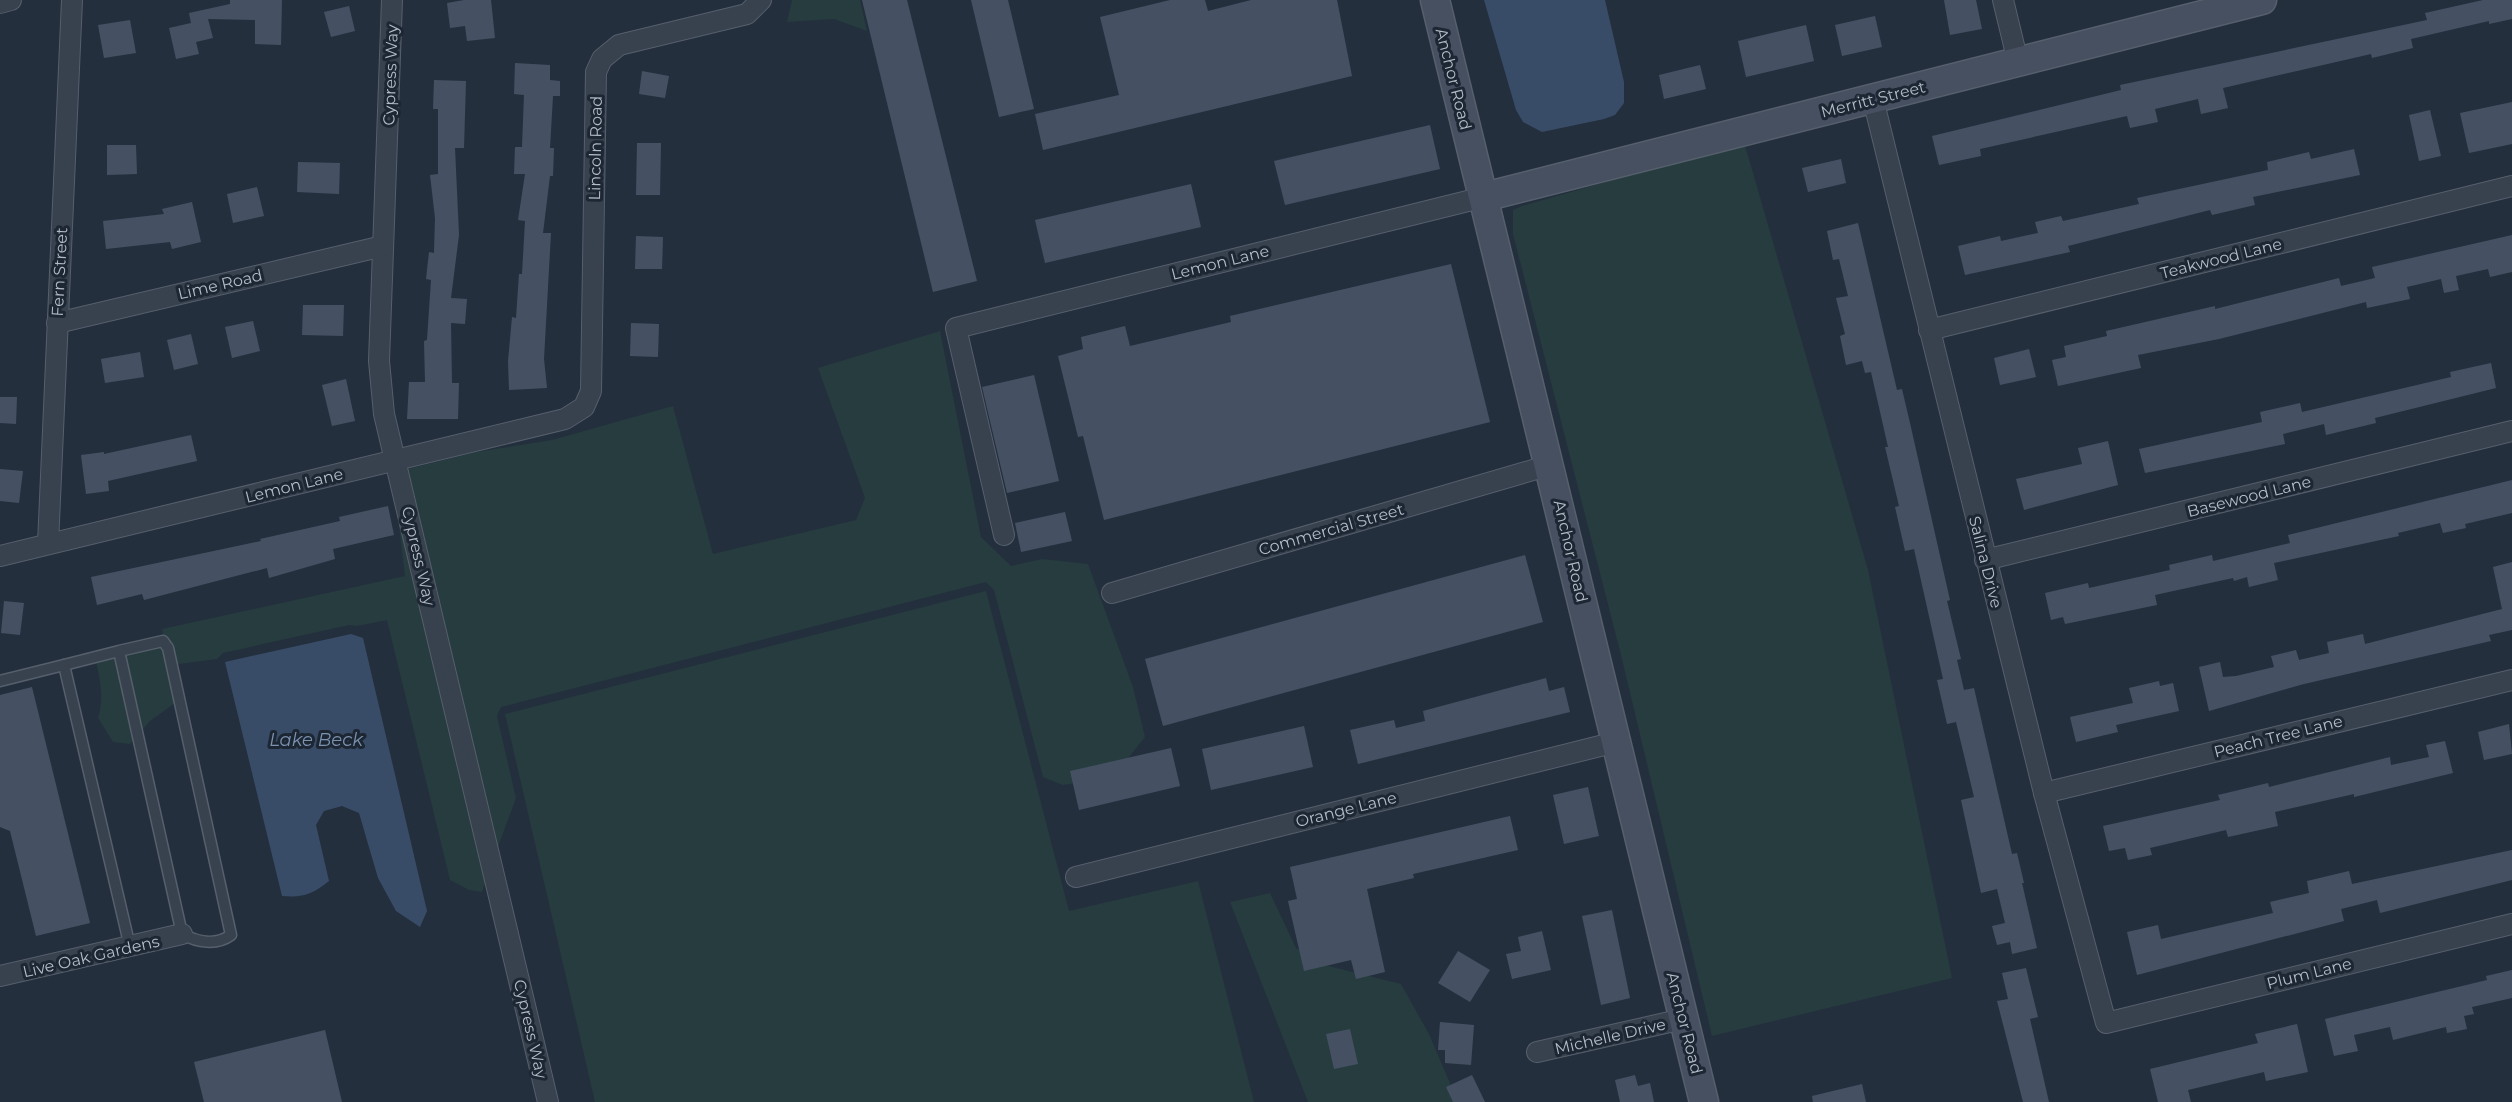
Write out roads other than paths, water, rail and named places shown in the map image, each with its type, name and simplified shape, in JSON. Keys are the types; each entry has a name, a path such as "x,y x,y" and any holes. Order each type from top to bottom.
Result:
{"street":[{"path":"0,3 11,0"},
{"name":"Fern Street","path":"48,544 72,0"},
{"name":"Cypress Way","path":"393,0 379,361 384,414 548,1102"},
{"name":"Anchor Road","path":"1435,0 1704,1102"},
{"path":"2003,0 2018,62"},
{"name":"Merritt Street","path":"1484,196 2262,0"},
{"name":"Lincoln Road","path":"584,407 591,392 596,72 602,58 619,45 747,14 760,2"},
{"name":"Salina Drive","path":"1873,99 1985,560 2044,793 2106,1023"},
{"name":"Teakwood Lane","path":"1929,330 2512,186"},
{"name":"Lemon Lane","path":"1004,535 956,328 1484,196"},
{"name":"Lime Road","path":"57,323 383,246"},
{"name":"Lemon Lane","path":"0,556 565,419 584,407"},
{"name":"Basewood Lane","path":"1985,560 2512,431"},
{"name":"Commercial Street","path":"1112,593 1550,465"},
{"name":"Peach Tree Lane","path":"2044,793 2512,680"},
{"name":"Orange Lane","path":"1076,877 1616,742"},
{"name":"Plum Lane","path":"2106,1023 2512,924"},
{"name":"Live Oak Gardens","path":"0,976 182,934"},
{"name":"Michelle Drive","path":"1537,1053 1683,1019"}],"lane":[{"path":"0,681 119,651 163,641 168,648 231,926 231,935 225,939 198,942 182,934 119,651"},
{"path":"64,665 130,947"}],"water":[{"path":"1484,0 1605,0 1624,82 1624,103 1615,115 1542,132 1523,122 1516,110"},
{"name":"Lake Beck","path":"351,634 363,638 427,911 420,927 396,911 378,878 359,813 342,806 324,811 316,825 329,881 307,894 282,896 225,662"}]}
